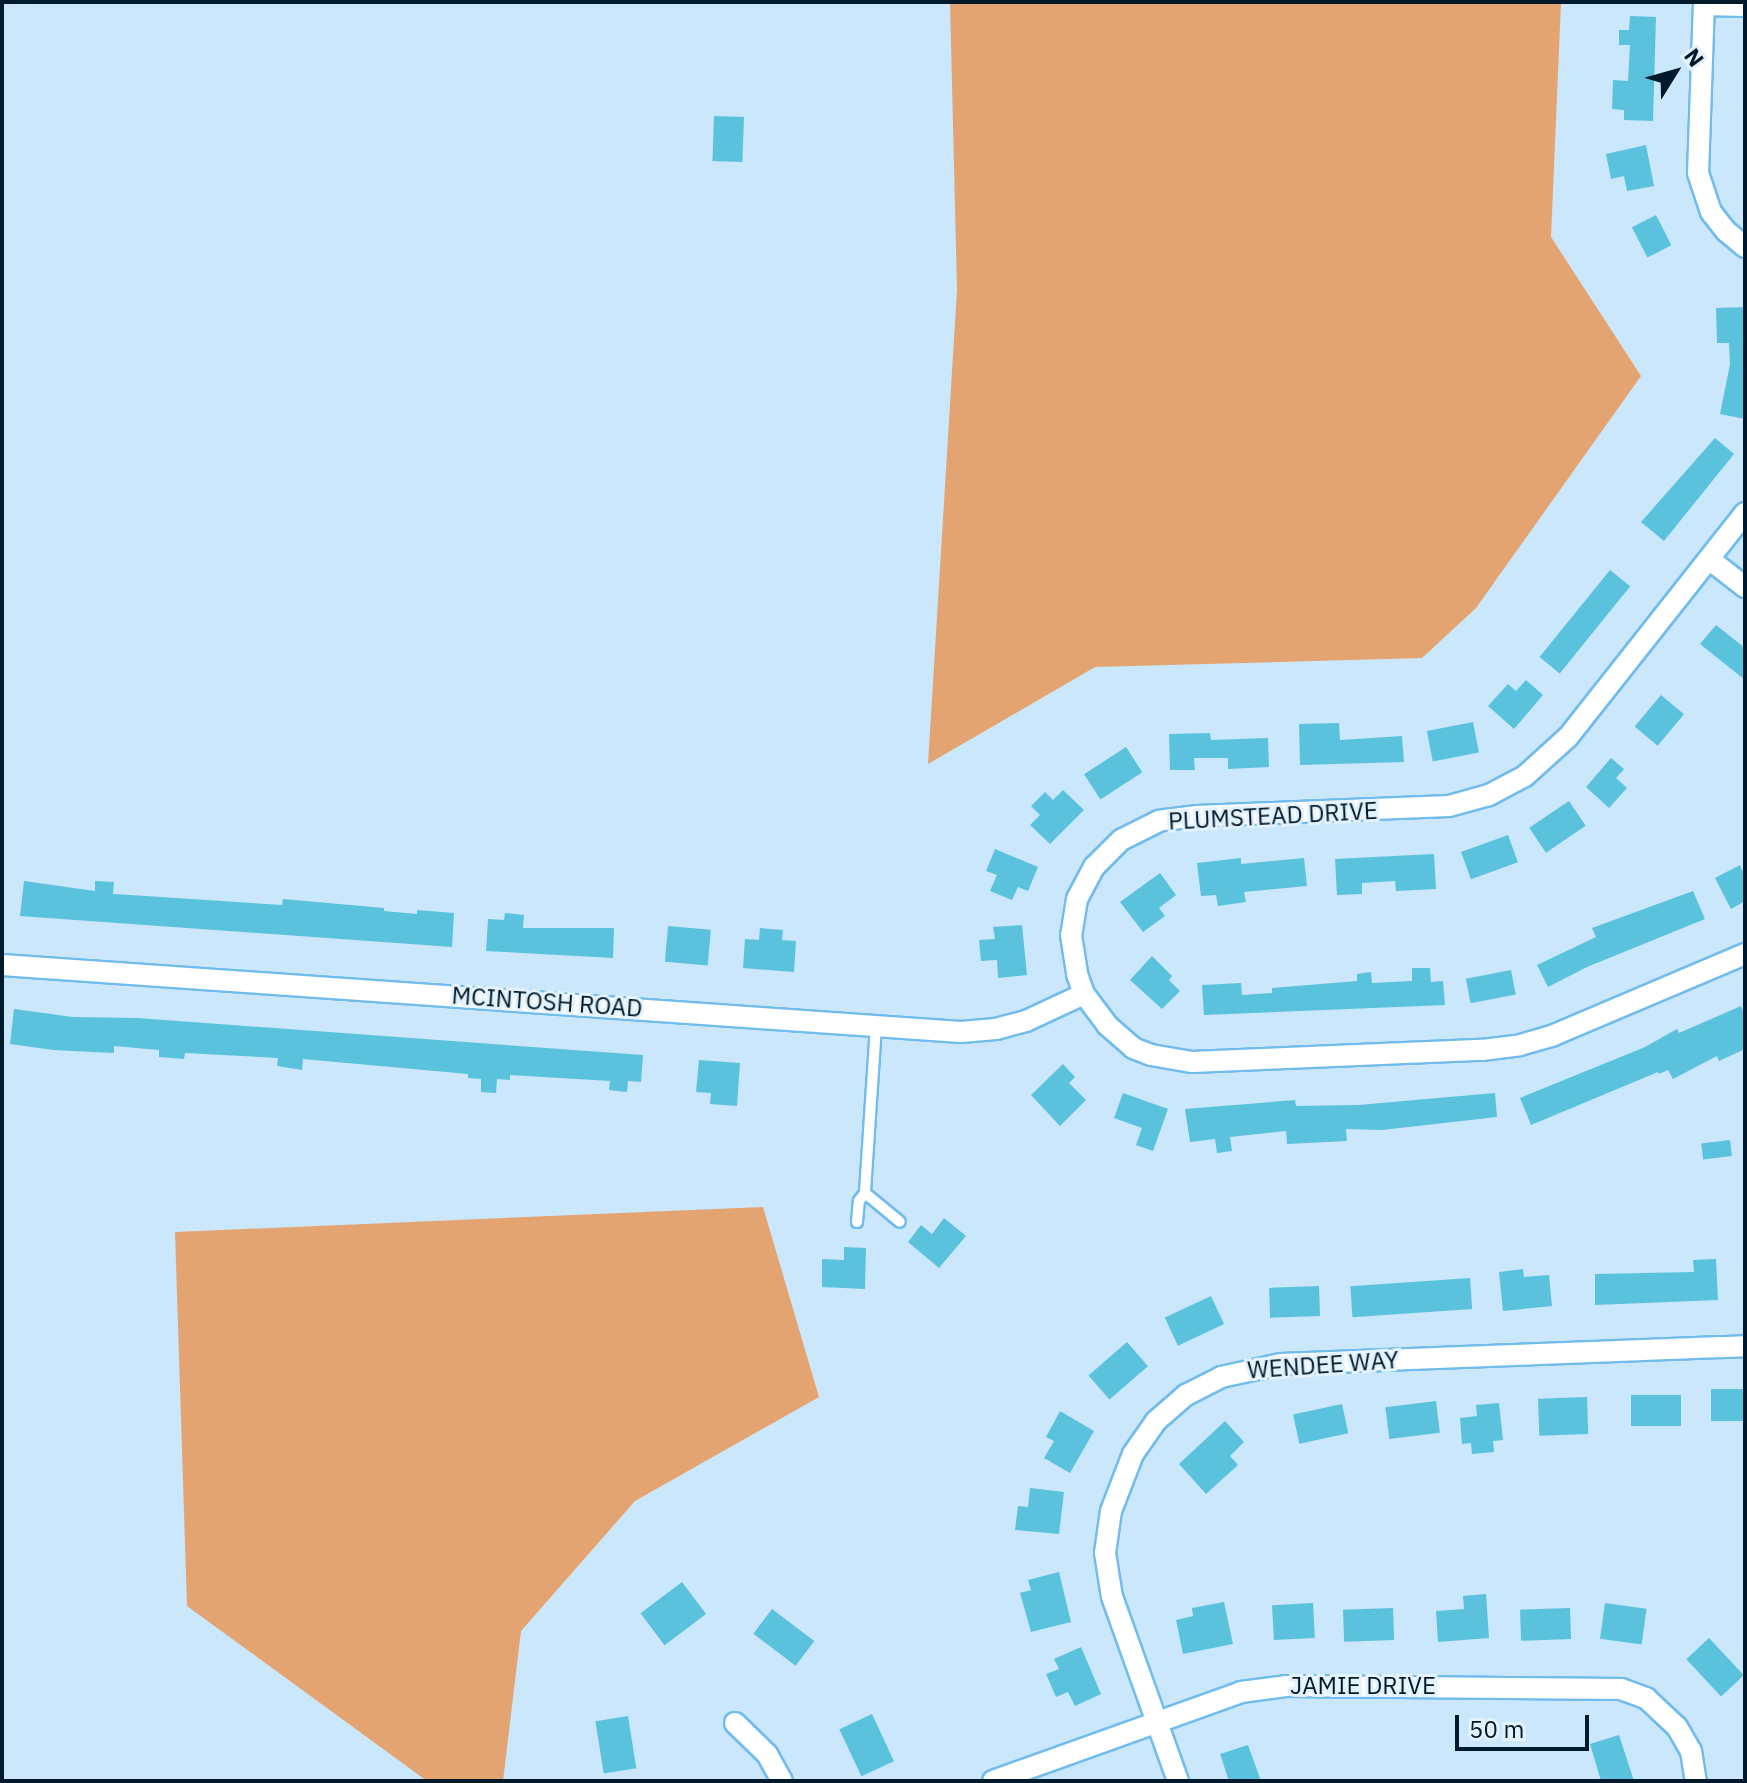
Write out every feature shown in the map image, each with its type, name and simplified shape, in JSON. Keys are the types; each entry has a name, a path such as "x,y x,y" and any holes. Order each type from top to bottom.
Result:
{"street":[{"path":"1745,6 1704,3 1698,173 1711,212 1726,231 1745,247"},
{"name":"PLUMSTEAD DRIVE","path":"1745,513 1556,752 1507,787 1449,806 1178,817 1129,835 1094,867 1077,899 1071,935 1072,953 1084,994 1119,1037 1133,1048 1192,1062 1482,1050 1554,1035 1745,954"},
{"path":"1709,559 1745,587"},
{"name":"MCINTOSH ROAD","path":"2,965 961,1032 996,1029 1026,1021 1084,994"},
{"name":"WENDEE WAY","path":"1178,1781 1112,1597 1106,1575 1106,1533 1117,1492 1133,1454 1156,1421 1186,1395 1221,1377 1281,1364 1745,1346"},
{"name":"JAMIE DRIVE","path":"993,1781 1156,1721 1268,1687 1606,1687 1646,1698 1668,1715 1691,1751 1696,1781"},
{"path":"735,1723 767,1754 782,1781"}],"lane":[{"path":"857,1222 859,1201 865,1193 876,1024"},
{"path":"865,1193 900,1222"}],"shaded area":[{"path":"950,2 1561,2 1551,237 1641,376 1476,608 1422,658 1095,667 928,764 957,290"},
{"path":"763,1207 819,1397 635,1501 521,1631 503,1781 427,1781 187,1606 175,1232"}],"building":[{"path":"1630,16 1656,17 1653,121 1624,120 1624,110 1612,109 1613,80 1628,81 1630,45 1619,45 1619,30 1629,30"},
{"path":"714,116 744,117 742,162 712,161"},
{"path":"1646,145 1654,186 1627,191 1624,176 1611,179 1606,154"},
{"path":"1656,215 1671,245 1647,258 1632,227"},
{"path":"1745,307 1745,419 1720,414 1730,364 1729,343 1717,343 1716,308"},
{"path":"1715,438 1734,454 1664,541 1641,522"},
{"path":"1610,570 1630,586 1560,673 1540,657"},
{"path":"1716,625 1745,648 1745,680 1700,644"},
{"path":"1526,680 1543,695 1514,729 1488,706 1508,684 1516,691"},
{"path":"1661,695 1684,714 1658,746 1635,726"},
{"path":"1473,722 1479,752 1433,761 1427,731"},
{"path":"1339,723 1340,740 1402,736 1404,762 1300,765 1299,724"},
{"path":"1210,733 1211,740 1268,738 1269,767 1228,769 1228,758 1194,758 1195,770 1170,770 1169,734"},
{"path":"1126,747 1142,772 1100,799 1084,774"},
{"path":"1611,758 1624,769 1616,778 1627,788 1609,808 1586,787"},
{"path":"1063,790 1084,810 1050,844 1030,825 1040,815 1031,806 1045,792 1053,800"},
{"path":"1569,801 1586,826 1546,853 1529,828"},
{"path":"1508,835 1518,862 1471,879 1461,852"},
{"path":"995,849 1038,867 1028,891 1018,887 1012,900 990,891 997,875 986,871"},
{"path":"1434,854 1436,889 1396,891 1395,881 1362,883 1362,894 1337,895 1335,859"},
{"path":"1241,858 1241,864 1304,858 1307,886 1244,892 1246,902 1218,906 1216,895 1201,896 1197,863"},
{"path":"1740,865 1745,876 1745,901 1731,909 1715,878"},
{"path":"1160,873 1176,895 1159,908 1165,916 1143,932 1120,902"},
{"path":"24,881 95,891 95,881 114,882 113,894 282,905 283,899 417,914 417,910 454,913 452,947 20,916"},
{"path":"1693,891 1705,919 1587,967 1548,987 1537,965 1596,937 1592,928"},
{"path":"505,913 524,915 523,928 614,928 613,958 486,951 488,919 504,920"},
{"path":"1022,925 1027,975 998,978 997,960 981,961 979,940 995,939 993,927"},
{"path":"668,926 711,930 708,966 665,962"},
{"path":"760,928 783,930 782,940 796,941 794,972 743,968 745,939 759,940"},
{"path":"1152,956 1172,976 1169,980 1180,991 1162,1009 1130,980"},
{"path":"1412,968 1430,968 1431,982 1443,981 1445,1005 1204,1015 1202,985 1241,983 1242,995 1272,993 1272,988 1357,981 1357,974 1371,972 1372,983 1412,981"},
{"path":"1511,970 1516,995 1471,1003 1466,979"},
{"path":"1741,1006 1745,1016 1745,1049 1719,1061 1717,1056 1673,1079 1668,1070 1658,1072 1531,1125 1520,1098 1645,1047 1677,1029 1679,1033"},
{"path":"14,1009 73,1017 137,1018 643,1055 641,1082 628,1081 627,1092 609,1090 610,1081 510,1075 510,1080 497,1079 496,1093 481,1092 481,1079 468,1078 468,1074 303,1059 302,1070 277,1066 278,1058 185,1053 184,1059 159,1057 159,1050 114,1046 114,1053 53,1050 10,1044"},
{"path":"699,1060 740,1063 737,1106 710,1104 711,1093 696,1092"},
{"path":"1063,1064 1075,1077 1069,1083 1086,1100 1060,1126 1031,1095"},
{"path":"1123,1093 1168,1109 1153,1151 1136,1145 1142,1128 1114,1118"},
{"path":"1495,1093 1497,1117 1382,1130 1346,1129 1347,1141 1287,1144 1286,1131 1230,1137 1232,1151 1217,1153 1215,1139 1190,1142 1185,1109 1295,1100 1296,1106 1358,1105"},
{"path":"1730,1140 1732,1156 1703,1159 1701,1144"},
{"path":"944,1218 966,1236 939,1268 908,1242 921,1225 932,1234"},
{"path":"844,1247 866,1248 865,1289 822,1287 822,1259 844,1260"},
{"path":"1716,1259 1718,1300 1595,1305 1595,1274 1694,1272 1693,1260"},
{"path":"1523,1269 1524,1277 1549,1275 1552,1306 1503,1311 1499,1272"},
{"path":"1470,1278 1472,1309 1352,1317 1350,1286"},
{"path":"1319,1286 1320,1316 1270,1318 1269,1288"},
{"path":"1211,1296 1224,1324 1178,1346 1165,1318"},
{"path":"1127,1342 1148,1366 1110,1400 1089,1375"},
{"path":"1711,1389 1745,1389 1745,1421 1711,1421"},
{"path":"1631,1395 1681,1395 1681,1426 1631,1426"},
{"path":"1587,1397 1588,1434 1539,1436 1538,1399"},
{"path":"1436,1401 1440,1433 1389,1439 1385,1407"},
{"path":"1499,1403 1503,1440 1493,1441 1494,1452 1472,1454 1471,1443 1462,1444 1460,1418 1477,1416 1476,1405"},
{"path":"1342,1404 1348,1433 1299,1444 1293,1414"},
{"path":"1060,1411 1094,1431 1070,1473 1044,1458 1054,1441 1046,1437"},
{"path":"1225,1421 1244,1442 1230,1456 1238,1465 1206,1494 1179,1464"},
{"path":"1030,1488 1064,1492 1059,1534 1015,1530 1018,1506 1028,1507"},
{"path":"1059,1572 1071,1622 1031,1632 1020,1593 1031,1590 1028,1580"},
{"path":"682,1582 706,1614 665,1645 640,1613"},
{"path":"1486,1594 1489,1638 1438,1642 1436,1611 1464,1609 1463,1596"},
{"path":"1224,1602 1233,1644 1183,1654 1176,1620 1193,1616 1192,1608"},
{"path":"1313,1603 1315,1638 1274,1640 1272,1605"},
{"path":"1605,1603 1647,1609 1642,1644 1600,1639"},
{"path":"1393,1608 1394,1640 1344,1642 1343,1610"},
{"path":"1570,1608 1571,1639 1521,1641 1520,1610"},
{"path":"772,1609 814,1641 796,1666 753,1634"},
{"path":"1709,1638 1744,1675 1721,1696 1686,1659"},
{"path":"1081,1647 1101,1694 1075,1706 1068,1692 1056,1697 1046,1674 1059,1669 1054,1659"},
{"path":"872,1714 894,1761 861,1776 839,1729"},
{"path":"628,1716 636,1768 604,1774 595,1721"},
{"path":"1619,1735 1634,1781 1601,1781 1590,1744"},
{"path":"1248,1745 1261,1781 1229,1781 1220,1754"}]}
